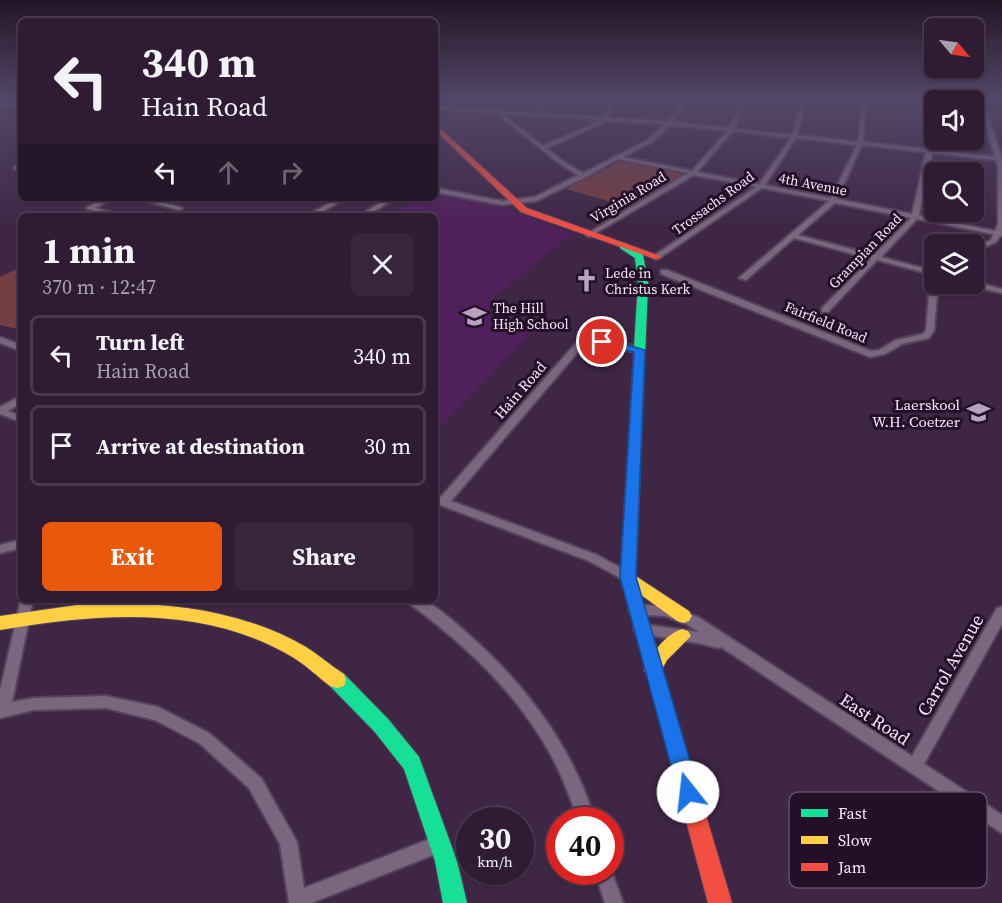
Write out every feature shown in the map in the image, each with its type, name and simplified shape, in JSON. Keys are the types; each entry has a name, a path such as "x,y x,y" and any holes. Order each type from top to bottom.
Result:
{"street":[{"path":"450,140 515,202 531,213 589,235 658,257 642,272"},
{"path":"533,140 584,176"},
{"path":"543,148 560,140"},
{"path":"438,191 495,202 536,199 651,140"},
{"name":"Virginia Road","path":"589,235 693,173 722,140"},
{"name":"Trossachs Road","path":"658,257 761,186 792,140"},
{"path":"824,140 1001,159"},
{"path":"743,278 832,201 860,140"},
{"name":"Grampian Road","path":"825,310 915,217 929,152 927,140"},
{"path":"984,246 994,242 1001,234 1001,159 995,140"},
{"name":"4th Avenue","path":"619,158 1001,234"},
{"path":"102,201 89,208 108,213"},
{"path":"151,201 179,208"},
{"path":"316,213 338,201"},
{"path":"367,213 387,201"},
{"path":"794,236 924,270"},
{"path":"623,246 640,257 642,272 628,577 720,903"},
{"name":"Fairfield Road","path":"664,272 870,354 882,352 898,342 926,336 930,330 933,294"},
{"path":"984,287 1002,291"},
{"path":"0,340 18,347"},
{"name":"Hain Road","path":"439,500 579,345 599,341 639,350"},
{"path":"0,411 18,401"},
{"path":"0,411 18,418"},
{"path":"439,500 593,558 628,577 683,616"},
{"path":"0,549 18,545"},
{"path":"26,603 1,711 34,704 106,702 158,714 204,738 255,783 288,842 298,901 440,844"},
{"path":"419,603 445,621 489,661 525,704 558,753 581,807"},
{"path":"0,623 75,609 132,608 201,614 256,630 304,652 350,688 412,764 440,844 455,903"},
{"name":"East Road","path":"636,610 683,616 952,792"},
{"name":"Carrol Avenue","path":"914,767 1002,612"},
{"name":"East Road","path":"641,629 703,638 727,646"},
{"path":"654,670 661,655 682,636"},
{"name":"East Road","path":"987,815 1002,825"},
{"path":"608,885 614,903"}],"shaded area":[{"path":"621,161 685,174 629,207 566,189"},
{"name":"The Hill High School","path":"438,195 504,208 572,233 492,299 489,309 541,323 438,429 438,213 393,213 412,201 438,201"},
{"path":"18,268 18,329 0,325 0,277"}],"traffic: fast":[{"path":"623,246 640,257 643,283 628,577 663,701"},
{"path":"337,680 381,725 412,764 446,861 455,903"}],"traffic: slow":[{"path":"628,577 683,616"},
{"path":"0,623 77,612 115,610 153,610 190,614 227,622 264,634 309,658 337,680"},
{"path":"653,670 661,655 682,636"}],"traffic: jam":[{"path":"450,140 524,210 658,257"},
{"path":"663,701 720,903"}],"place":[{"name":"Lede in Christus Kerk","path":"587,281"},
{"name":"The Hill High School","path":"475,316"},
{"name":"Laerskool W.H. Coetzer","path":"978,413"}],"route":[{"path":"602,342 639,350 628,577 688,792"}]}
